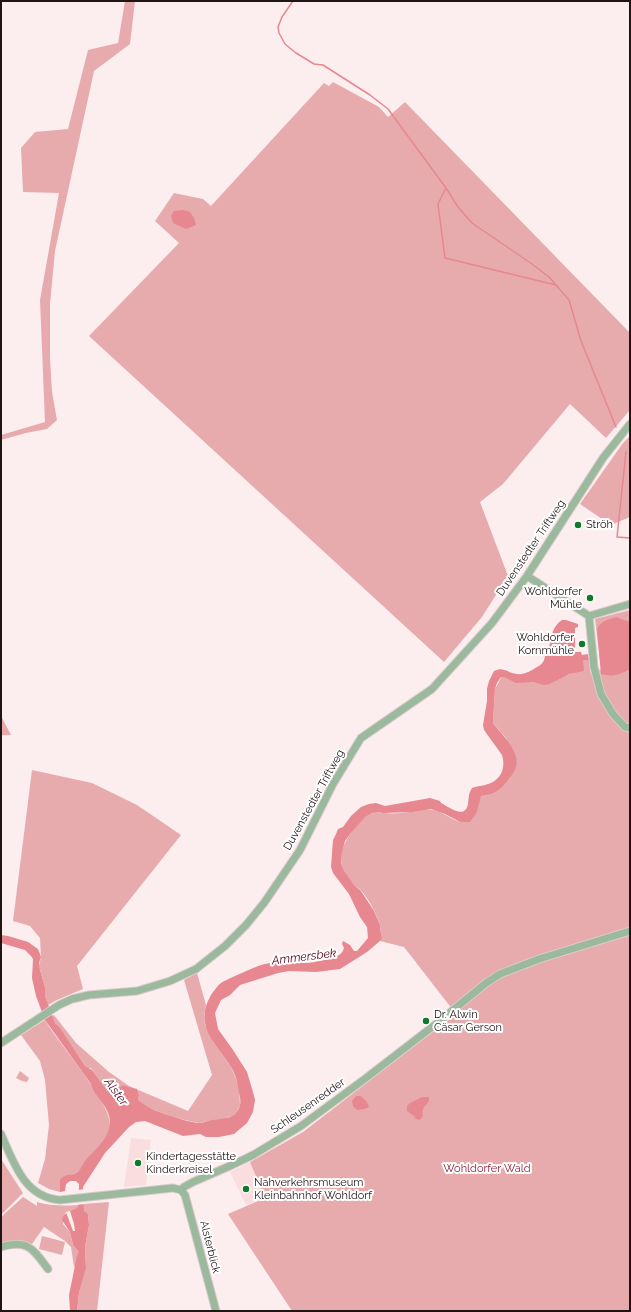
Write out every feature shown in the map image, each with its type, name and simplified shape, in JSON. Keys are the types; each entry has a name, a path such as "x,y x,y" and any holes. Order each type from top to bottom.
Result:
{"street":[{"name":"Duvenstedter Triftweg","path":"1,1042 59,1005 72,999 137,992 170,981 196,969 225,946 246,925 264,903 300,850 333,784 361,738 432,688 492,623 527,576 603,458 630,424"},
{"path":"527,576 589,616 630,604"},
{"path":"589,616 594,667 601,694 612,714 625,727 630,728"},
{"name":"Schleusenredder","path":"181,1190 193,1182 253,1155 301,1126 431,1028 486,983 500,974 539,959 630,931"},
{"path":"1,1134 22,1177 28,1186 42,1196 60,1200 173,1188 181,1190"},
{"name":"Alsterblick","path":"181,1190 185,1195 216,1311"},
{"path":"1,1247 18,1244 27,1246 34,1251 48,1269"}],"shaded area":[{"name":"Kindertagesstätte Kinderkreisel","path":"131,1138 151,1140 146,1185 124,1187"},
{"path":"250,1162 265,1198 246,1205 230,1172"}],"green space":[{"path":"125,1 135,1 130,44 94,71 55,251 50,304 50,358 52,392 57,420 47,429 1,440 1,435 45,422 40,300 59,193 23,192 21,148 35,132 68,129 88,50 118,43"},
{"path":"333,82 379,107 388,117 405,102 630,333 630,410 606,438 570,404 503,484 480,502 508,576 482,617 444,662 89,336 179,243 155,221 174,193 203,199 211,206 324,83 329,86"},
{"path":"630,436 630,517 611,525 580,504 623,443"},
{"name":"Wohldorfer Wald","path":"630,610 630,1311 292,1311 228,1214 265,1198 250,1162 303,1132 456,1014 404,947 380,941 381,930 374,910 361,890 349,880 341,860 342,850 352,831 357,825 374,812 396,813 430,810 440,812 460,822 478,809 481,796 502,786 516,767 506,738 493,723 495,689 502,674 524,682 550,684 559,678 575,672 583,660 589,660 591,675 601,669 595,619"},
{"path":"1,716 11,735 1,735"},
{"path":"32,770 92,783 137,805 181,835 77,966 83,989 48,1005 39,966 41,957 40,938 30,926 13,921"},
{"path":"197,973 206,1005 204,1015 205,1025 214,1043 231,1067 239,1088 240,1105 237,1113 223,1119 199,1123 171,1117 143,1105 138,1099 139,1095 137,1089 188,1111 212,1075 184,980"},
{"path":"54,1015 76,1043 109,1072 134,1088 123,1085 109,1092 105,1090 91,1068 85,1066 53,1020 52,1016"},
{"path":"45,1020 94,1088 103,1103 110,1126 106,1138 83,1164 81,1169 60,1180 60,1192 49,1189 38,1183 45,1159 49,1125 45,1080 40,1061 21,1035"},
{"path":"20,1071 29,1078 27,1082 16,1078"},
{"path":"1,1159 23,1193 1,1215"},
{"path":"23,1197 37,1206 37,1202 68,1206 78,1205 79,1207 65,1213 63,1224 70,1232 73,1245 78,1251 76,1266 74,1267 71,1247 65,1241 44,1227 32,1244 13,1242 1,1244 1,1217"},
{"path":"109,1202 97,1311 77,1311 79,1293 86,1269 85,1247 89,1225 88,1214 84,1212 83,1204"},
{"path":"42,1236 65,1242 62,1255 39,1249"}],"water":[{"path":"183,210 190,212 196,225 186,229 173,223 171,216 174,211"},
{"path":"616,617 630,622 630,669 616,675 601,674 597,630 602,623"},
{"name":"Alster","path":"562,620 578,624 578,627 575,628 575,652 581,652 582,655 588,654 589,660 583,660 584,671 569,674 550,684 544,685 532,682 516,683 501,677 495,689 493,723 509,742 516,756 517,764 515,771 501,788 493,793 481,796 477,812 470,822 460,822 431,809 413,812 378,812 372,813 365,817 345,841 341,863 344,871 354,885 361,891 374,911 380,925 382,938 380,941 367,952 340,969 316,972 289,971 278,973 240,985 230,995 221,1000 215,1013 218,1029 247,1072 255,1100 253,1112 247,1123 234,1134 219,1137 206,1137 200,1134 183,1136 145,1121 136,1122 129,1127 105,1153 83,1187 84,1211 88,1214 89,1225 85,1247 86,1269 79,1293 77,1311 70,1311 69,1295 78,1251 73,1245 70,1232 62,1220 66,1213 78,1207 79,1184 76,1181 70,1181 66,1184 65,1191 60,1192 60,1180 66,1175 78,1172 85,1161 103,1141 109,1129 109,1116 105,1107 94,1092 91,1084 45,1020 36,996 32,978 33,959 25,950 1,943 1,935 28,942 38,949 41,957 39,963 45,987 45,996 55,1023 60,1028 85,1066 92,1070 107,1091 112,1092 123,1085 137,1089 139,1095 138,1099 148,1107 175,1118 193,1122 200,1123 232,1116 238,1110 240,1104 234,1073 213,1042 205,1025 204,1016 206,1006 211,995 221,983 243,972 262,965 283,961 310,963 333,958 342,952 344,948 342,944 343,941 350,945 354,951 357,951 368,938 367,927 360,917 349,894 333,873 331,867 333,840 338,829 343,827 351,816 361,807 376,803 385,806 430,798 440,801 456,811 464,811 468,804 469,794 472,788 486,785 496,780 503,769 502,755 484,730 483,725 487,701 487,689 494,671 500,669 522,674 542,664 550,644 552,634 559,622"},
{"path":"356,1096 361,1096 367,1102 369,1107 357,1110 353,1106 352,1101"},
{"path":"422,1097 429,1097 429,1101 423,1109 423,1116 420,1120 416,1119 407,1111 407,1106"}],"pier":[{"path":"85,1189 85,1204 76,1205 77,1190"},
{"path":"70,1211 75,1231 73,1231 66,1212"}],"waterway":[{"path":"293,1 282,17 278,27 279,33 285,44 314,64 323,65 370,95 388,109 446,188 438,204 445,258 556,285 569,300 581,341 616,427"},
{"path":"446,188 458,207 472,223 532,264 549,277 556,285"},
{"path":"626,452 617,537 630,538"}],"place":[{"name":"Ströh","path":"578,525"},
{"name":"Wohldorfer Mühle","path":"590,598"},
{"name":"Wohldorfer Kornmühle","path":"582,644"},
{"name":"Dr. Alwin Cäsar Gerson","path":"426,1021"},
{"name":"Kindertagesstätte Kinderkreisel","path":"138,1163"},
{"name":"Nahverkehrsmuseum Kleinbahnhof Wohldorf","path":"246,1189"}],"water label":[{"name":"Ammersbek","path":"304,957"}]}
